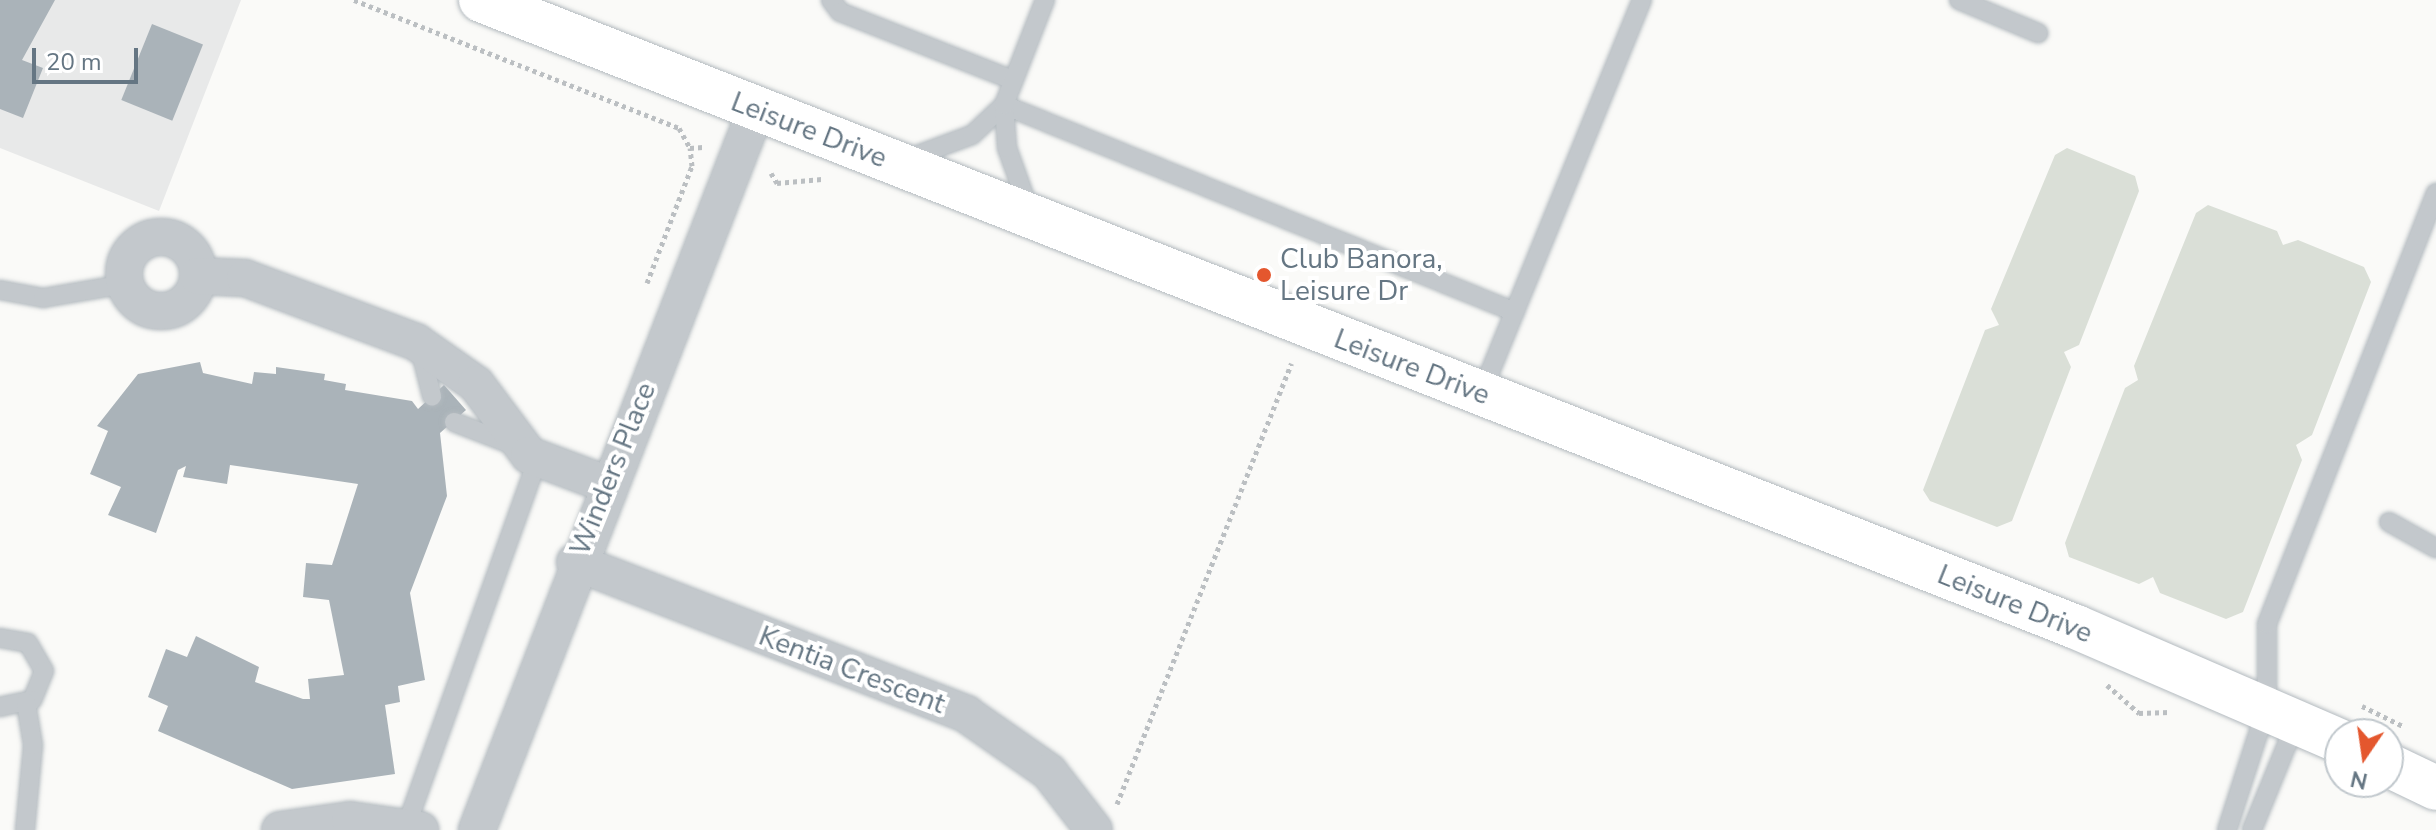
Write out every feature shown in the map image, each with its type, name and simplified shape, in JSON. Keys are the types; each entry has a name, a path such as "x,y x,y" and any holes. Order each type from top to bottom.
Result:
{"street":[{"name":"Leisure Drive","path":"481,0 1481,394 2282,713 2324,733"},
{"name":"Winders Place","path":"477,830 575,562 756,110"},
{"path":"157,238 183,244 198,276 192,294 170,309 143,306 126,284 133,250 157,238"},
{"path":"198,276 245,278 416,342 476,384 534,457 606,484"},
{"name":"Kentia Crescent","path":"575,562 966,714 1049,772 1105,818"},
{"path":"2404,773 2436,788"},
{"path":"280,830 334,820 413,829"}],"lane":[{"path":"831,0 840,12 1013,80"},
{"path":"893,163 972,135 1004,105 1045,0"},
{"path":"1481,394 1642,0"},
{"path":"1959,0 2038,33"},
{"path":"1004,105 1515,312"},
{"path":"1004,105 1014,177 1034,218"},
{"path":"2252,830 2282,713 2267,624 2436,193"},
{"path":"0,290 43,298 126,284"},
{"path":"416,342 432,396"},
{"path":"413,829 534,457 454,422"},
{"path":"2389,522 2436,548"},
{"path":"0,638 23,640 41,658 42,684 26,703 0,707"},
{"path":"25,830 33,745 26,703"},
{"path":"2227,830 2282,713"}],"path":[{"path":"354,0 679,128 690,148 692,166 642,296"},
{"path":"690,148 703,147"},
{"path":"1105,818 1292,363"}],"shaded area":[{"path":"0,0 241,0 159,211 0,148"},
{"path":"2067,148 2135,176 2139,191 2079,345 2064,352 2071,367 2012,521 1997,527 1930,501 1923,490 1985,330 1999,325 1991,309 2055,155"},
{"path":"2208,205 2277,231 2283,245 2298,240 2364,267 2371,282 2312,435 2296,445 2302,460 2243,612 2226,619 2160,593 2153,577 2139,584 2069,557 2065,543 2125,388 2138,380 2134,366 2196,213"}],"building":[{"path":"0,0 55,0 22,60 43,68 23,118 0,109"},
{"path":"152,24 203,45 172,121 121,100"},
{"path":"200,362 203,373 252,384 254,372 276,374 276,367 325,374 324,380 346,384 345,390 412,401 418,409 444,385 466,410 440,433 447,496 410,593 425,680 398,686 400,702 385,705 395,774 292,789 158,731 168,706 148,697 166,649 187,657 196,636 259,667 255,682 303,699 310,699 308,679 344,675 329,600 303,597 306,563 332,565 358,484 230,465 227,484 183,477 186,466 178,470 156,533 108,515 121,487 90,474 108,431 97,426 138,374"}],"place":[{"name":"Club Banora, Leisure Dr","path":"1264,275"}]}
